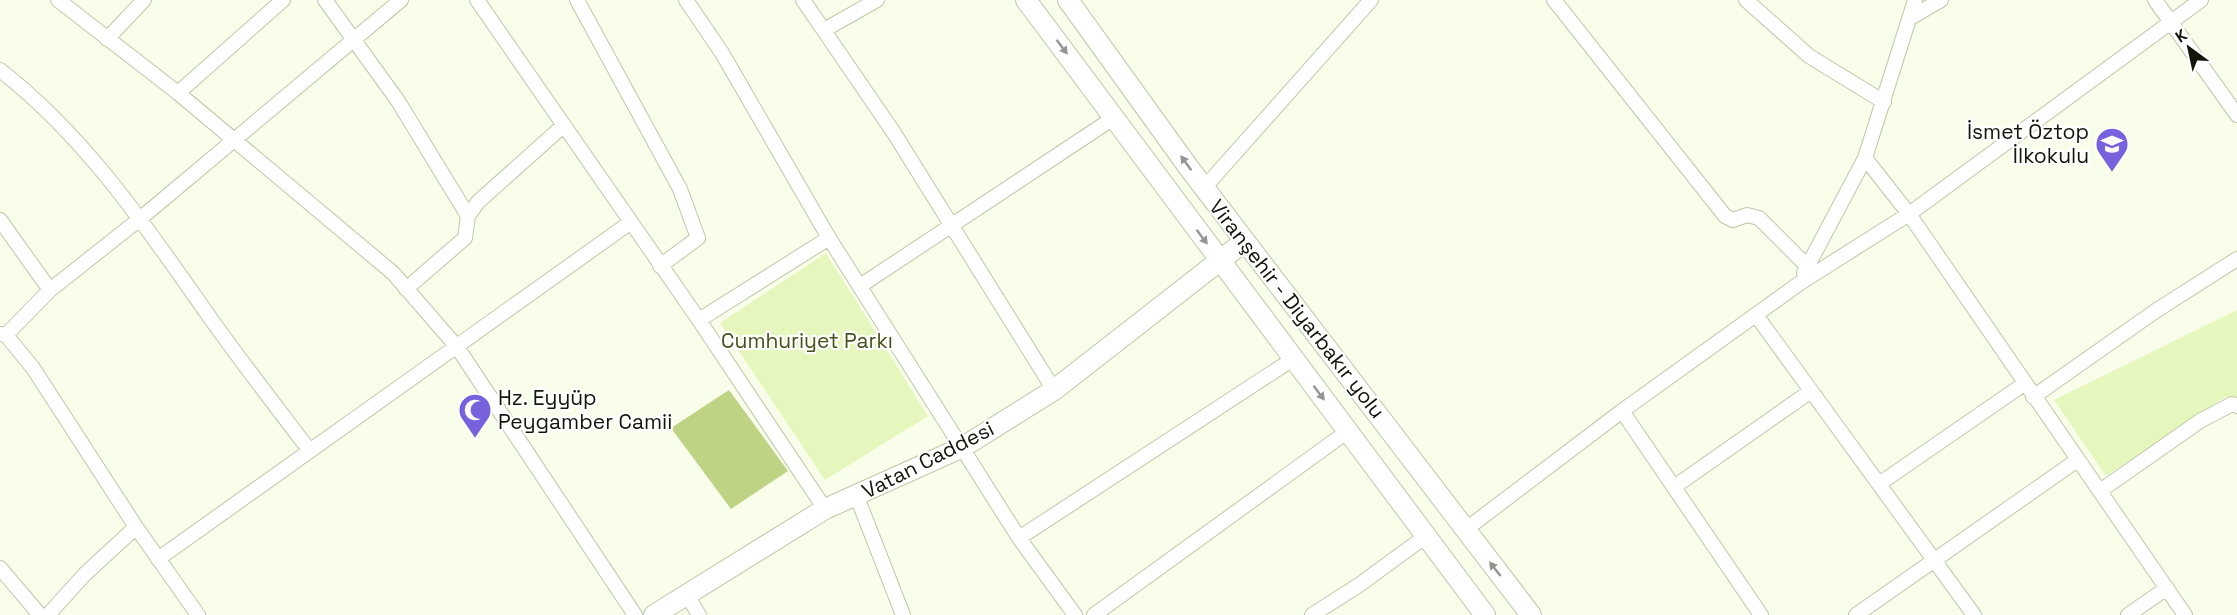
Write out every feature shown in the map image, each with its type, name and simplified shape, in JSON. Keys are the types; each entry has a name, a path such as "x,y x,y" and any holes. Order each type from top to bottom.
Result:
{"main road":[{"name":"Viranşehir - Diyarbakır yolu","path":"1026,0 1485,615"},
{"name":"Viranşehir - Diyarbakır yolu","path":"1068,0 1204,188 1531,615"},
{"name":"Vatan Caddesi","path":"654,615 825,509 857,497 963,447 1054,390 1245,241"}],"street":[{"path":"58,0 178,93 393,273 456,347 635,615"},
{"path":"107,39 144,0"},
{"path":"178,93 283,0"},
{"path":"325,0 398,101 468,216"},
{"path":"198,615 136,527 33,368 3,334 50,290 141,218 232,139 402,0"},
{"path":"477,0 699,320 825,509"},
{"path":"577,0 680,189 698,238 660,266"},
{"path":"686,0 722,53 830,238 1019,538 1075,615"},
{"path":"803,0 953,226 1054,390"},
{"path":"824,30 877,0"},
{"path":"1204,188 1371,0"},
{"path":"1554,0 1725,216 1733,220 1747,215 1759,218 1807,266"},
{"path":"1746,0 1809,56 1884,102"},
{"path":"1800,283 1865,158 1915,0"},
{"path":"1910,18 1941,0"},
{"path":"2155,0 2237,115"},
{"path":"1465,530 1622,411 1800,283 1909,214 2201,0"},
{"path":"0,70 55,117 141,218 208,315 310,451"},
{"path":"860,286 1115,117"},
{"path":"406,289 465,238 468,216 478,202 564,126"},
{"path":"1865,158 1909,214 2076,461 2100,491 2185,615"},
{"path":"0,220 50,290"},
{"path":"158,559 631,222"},
{"path":"699,320 830,238"},
{"path":"2033,397 2157,310 2237,259"},
{"path":"1756,315 1974,615"},
{"path":"1019,538 1293,359"},
{"path":"1879,484 2024,384"},
{"path":"1674,487 1811,391"},
{"path":"2100,491 2200,420 2232,404 2237,406"},
{"path":"1622,411 1761,615"},
{"path":"1094,615 1348,431"},
{"path":"1856,615 2076,461"},
{"path":"857,497 903,615"},
{"path":"48,615 85,574 136,527"},
{"path":"1312,615 1359,585 1426,536"},
{"path":"0,568 40,615"},
{"path":"2128,615 2167,588"},
{"path":"687,595 699,615"}],"green space":[{"name":"Cumhuriyet Parkı","path":"826,253 928,416 825,480 720,323"},
{"path":"2237,310 2237,399 2225,397 2106,476 2054,400"},
{"path":"729,390 788,471 731,509 671,428"}],"place":[{"name":"İsmet Öztop İlkokulu","path":"2112,173"},
{"name":"Hz. Eyyüp Peygamber Camii","path":"475,439"}]}
